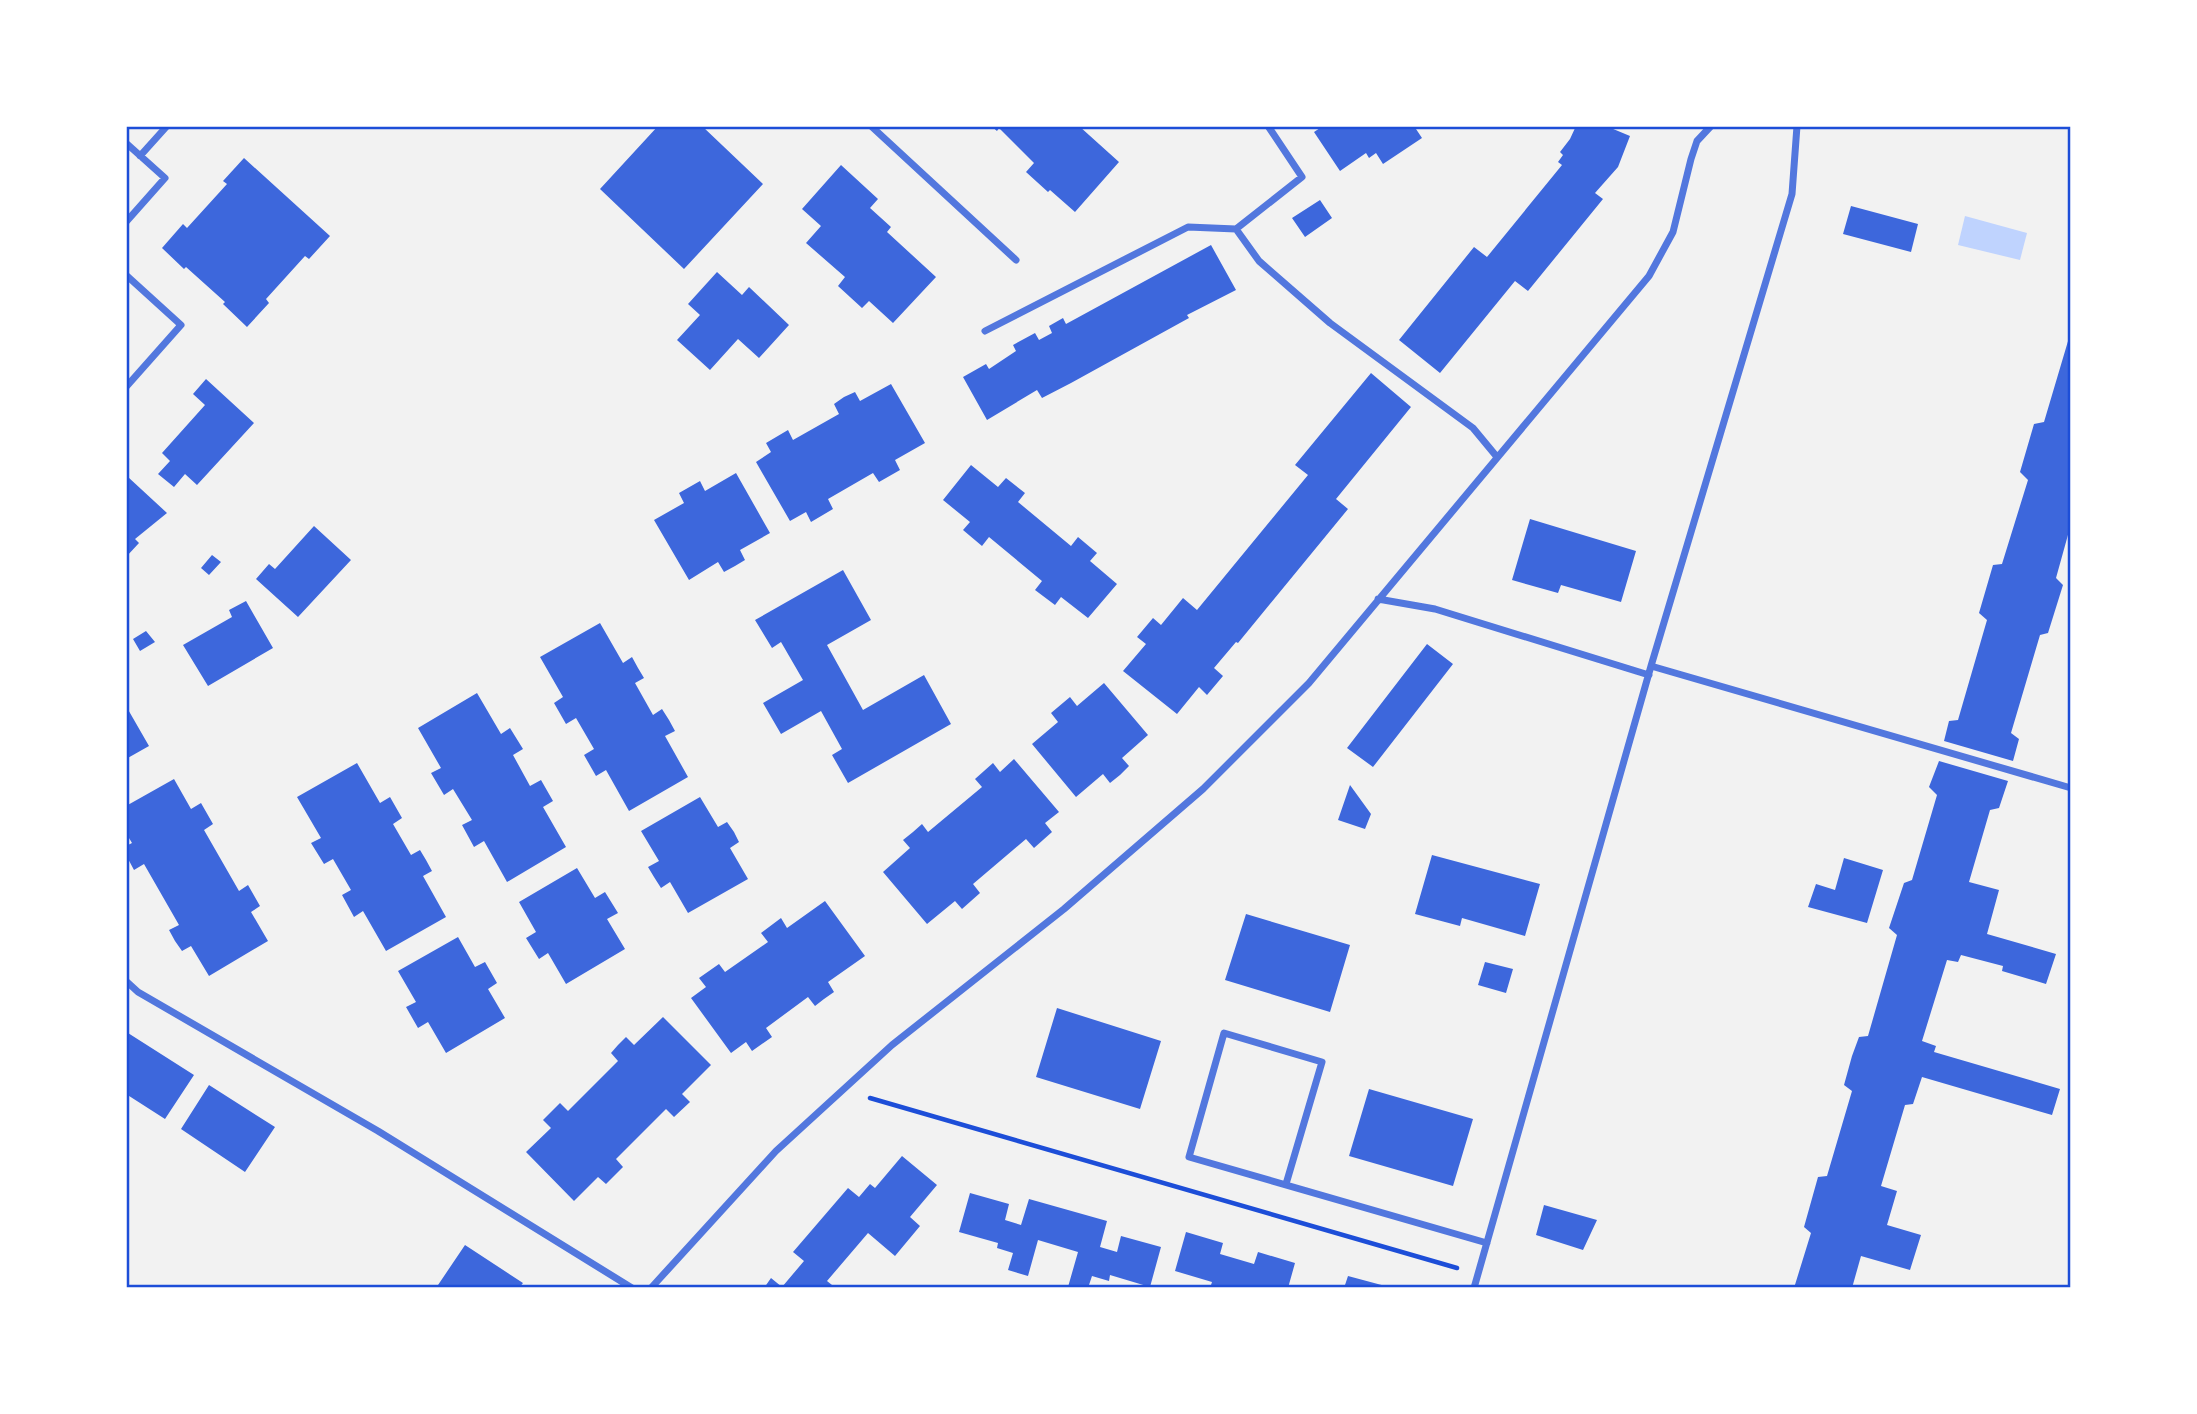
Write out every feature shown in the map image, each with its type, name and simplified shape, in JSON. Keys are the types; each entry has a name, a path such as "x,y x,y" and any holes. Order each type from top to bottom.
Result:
{"street":[{"path":"141,156 167,126"},
{"path":"871,126 1016,260"},
{"path":"985,331 1188,227 1236,229 1302,177 1268,126"},
{"path":"651,1288 776,1151 892,1045 1064,909 1203,789 1309,683 1649,276 1673,232 1690,159 1697,141 1711,126"},
{"path":"1474,1288 1651,666 1792,194 1797,126"},
{"path":"126,143 165,178 126,222"},
{"path":"1236,229 1259,261 1330,323 1474,428 1497,457"},
{"path":"126,275 181,325 126,387"},
{"path":"1378,599 1435,609 1649,675"},
{"path":"1651,666 2071,788"},
{"path":"126,981 138,992 378,1131 632,1288"},
{"path":"1286,1184 1322,1062 1224,1033 1189,1157 1487,1243"}],"path":[{"path":"843,1090 1478,1275"}],"water":[{"path":"1965,216 2027,233 2020,260 1958,245"}],"building":[{"path":"658,126 702,126 763,184 684,269 600,189"},
{"path":"991,126 1079,126 1119,162 1075,212 1026,172 1034,163 999,128 997,131"},
{"path":"1323,126 1414,126 1422,138 1383,164 1376,153 1369,158 1366,153 1340,171 1314,132"},
{"path":"1576,126 1606,126 1630,136 1618,167 1595,193 1603,199 1528,291 1515,281 1440,373 1399,340 1474,247 1487,257 1562,165 1558,162 1563,155 1560,152"},
{"path":"244,158 330,236 309,259 305,256 266,299 269,303 247,327 223,304 225,302 162,248 183,224 187,228 227,184 223,181"},
{"path":"841,165 878,199 870,208 891,227 887,232 936,277 893,323 869,301 862,308 838,286 845,277 806,243 821,226 802,209"},
{"path":"1320,200 1332,218 1305,237 1292,218"},
{"path":"1851,206 1918,224 1911,252 1843,234"},
{"path":"1211,245 1236,290 1187,315 1189,318 1071,383 1042,398 1037,390 987,420 963,377 986,364 989,369 1016,351 1013,345 1035,333 1039,340 1052,333 1049,326 1063,318 1066,324"},
{"path":"717,272 742,295 749,287 789,325 759,358 738,339 710,370 677,340 700,315 688,304"},
{"path":"2071,331 2071,524 2056,578 2063,585 2048,633 2040,635 2011,733 2019,739 2013,761 1944,741 1949,721 1958,720 1987,620 1979,613 1993,565 2002,564 2028,480 2020,472 2034,424 2044,422"},
{"path":"1371,373 1411,407 1336,499 1348,509 1238,643 1236,642 1214,668 1223,676 1207,695 1199,687 1177,714 1123,671 1146,644 1137,637 1153,618 1161,625 1183,598 1197,610 1308,475 1295,465"},
{"path":"206,379 254,423 197,485 185,474 174,487 158,474 170,461 162,453 205,405 193,394"},
{"path":"891,384 925,443 895,460 900,470 879,482 873,473 828,499 833,509 811,522 806,512 790,521 756,462 771,452 766,443 788,430 793,440 839,414 834,404 844,397 855,392 860,401"},
{"path":"971,465 998,487 1006,478 1025,493 1018,502 1071,546 1078,537 1097,553 1090,561 1117,584 1088,618 1061,597 1055,605 1035,590 1042,581 989,537 982,546 963,530 970,522 943,500"},
{"path":"736,473 770,533 740,550 745,560 735,566 724,572 718,562 689,580 654,520 684,503 679,493 700,481 705,491"},
{"path":"128,477 167,513 135,539 139,543 126,557 126,479"},
{"path":"1530,519 1636,551 1621,602 1561,585 1558,593 1512,580"},
{"path":"314,526 351,560 298,617 256,579 269,564 275,569"},
{"path":"212,555 221,562 209,575 201,568"},
{"path":"843,570 871,620 827,645 863,710 924,675 951,724 848,783 832,755 842,749 821,711 781,734 763,703 803,680 781,642 772,648 755,620"},
{"path":"246,601 273,648 208,686 183,645 232,617 229,610"},
{"path":"600,623 623,663 632,657 644,678 635,683 653,715 662,709 669,720 675,731 665,736 688,777 629,811 606,770 596,776 584,755 594,749 576,718 566,724 554,703 563,697 540,657"},
{"path":"146,631 155,642 140,651 133,639"},
{"path":"1427,644 1453,664 1373,767 1347,748"},
{"path":"1104,683 1148,735 1122,758 1129,766 1120,775 1110,783 1103,774 1076,797 1032,744 1058,722 1051,713 1070,697 1077,706"},
{"path":"477,693 501,734 510,728 523,749 513,755 530,786 541,780 553,801 543,807 566,847 507,882 484,841 474,847 462,825 472,820 453,789 444,795 431,773 441,768 418,728"},
{"path":"126,706 149,746 126,759"},
{"path":"1014,759 1059,812 1045,823 1052,832 1034,848 1026,839 973,884 980,893 962,909 955,901 927,924 883,872 910,848 903,840 922,824 928,832 982,787 975,779 993,763 1000,772"},
{"path":"1939,761 2008,781 1999,808 1990,810 1969,882 1999,890 1987,934 2056,954 2046,984 2002,971 2003,966 1961,955 1958,962 1947,960 1922,1041 1936,1046 1934,1052 2060,1089 2052,1115 1922,1077 1913,1104 1905,1105 1881,1186 1897,1191 1887,1225 1921,1235 1910,1270 1861,1256 1852,1288 1794,1288 1811,1233 1804,1227 1818,1177 1827,1176 1852,1091 1844,1085 1852,1056 1859,1037 1868,1036 1897,935 1889,928 1904,883 1912,880 1937,795 1929,787"},
{"path":"357,763 380,803 390,797 402,818 393,824 411,855 420,850 426,860 432,871 423,876 446,917 386,951 363,911 354,917 342,895 351,890 333,859 324,864 311,843 321,838 297,797"},
{"path":"174,779 191,809 201,803 213,824 204,830 239,891 248,885 260,906 251,912 268,941 209,976 191,946 182,951 175,941 169,930 179,925 144,864 134,870 126,855 126,846 132,843 126,833 126,806"},
{"path":"1350,785 1371,814 1365,829 1338,820"},
{"path":"700,797 718,827 727,822 734,832 739,842 730,848 748,879 688,913 670,882 661,888 648,867 659,861 641,831"},
{"path":"1432,855 1540,884 1525,936 1462,918 1460,926 1415,914"},
{"path":"1844,858 1883,870 1867,923 1808,907 1816,884 1835,890"},
{"path":"577,868 595,898 605,892 618,913 607,919 625,949 566,984 548,953 539,959 526,938 536,932 519,902"},
{"path":"825,901 865,956 828,982 834,992 815,1006 808,997 766,1028 772,1037 752,1051 746,1042 731,1053 691,998 706,987 699,978 719,964 725,972 768,942 761,933 781,918 787,928"},
{"path":"1246,914 1350,945 1330,1012 1225,980"},
{"path":"458,937 475,967 485,962 497,983 488,989 505,1018 446,1053 428,1022 418,1028 406,1007 416,1002 398,971"},
{"path":"1485,962 1513,969 1506,993 1478,985"},
{"path":"1057,1008 1161,1041 1140,1109 1036,1077"},
{"path":"663,1017 711,1065 682,1094 690,1102 674,1117 666,1109 616,1159 623,1167 606,1184 598,1177 574,1201 526,1152 551,1128 543,1120 560,1103 568,1111 618,1061 611,1053 626,1037 634,1045"},
{"path":"128,1033 194,1075 165,1119 126,1094"},
{"path":"209,1085 275,1127 245,1172 181,1129"},
{"path":"1369,1089 1473,1119 1453,1186 1349,1156"},
{"path":"902,1156 937,1185 910,1217 920,1226 895,1256 868,1233 827,1281 832,1285 829,1288 764,1288 771,1278 782,1287 804,1261 793,1252 848,1188 859,1197 870,1184 875,1188"},
{"path":"970,1193 1009,1204 1005,1220 1021,1225 1029,1199 1107,1221 1100,1247 1117,1252 1121,1236 1161,1247 1150,1287 1110,1275 1109,1281 1092,1276 1088,1288 1068,1287 1078,1252 1038,1240 1028,1276 1008,1270 1013,1253 997,1248 998,1243 959,1232"},
{"path":"1544,1205 1597,1220 1583,1250 1536,1235"},
{"path":"1186,1232 1223,1243 1220,1254 1254,1264 1258,1252 1295,1263 1288,1288 1210,1288 1212,1282 1175,1271"},
{"path":"465,1245 523,1283 519,1288 436,1288"},
{"path":"1348,1276 1389,1287 1389,1288 1344,1288"}]}
